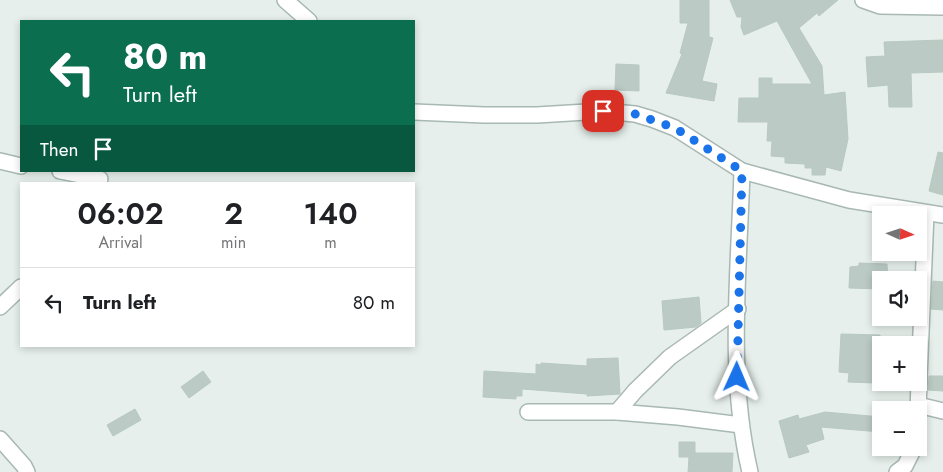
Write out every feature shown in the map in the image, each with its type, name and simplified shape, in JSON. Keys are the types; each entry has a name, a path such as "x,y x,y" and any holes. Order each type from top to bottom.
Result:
{"street":[{"path":"285,0 308,20"},
{"path":"863,0 880,6 943,7"},
{"path":"415,108 484,116 603,111 635,114 675,128 742,171 849,200 885,206"},
{"path":"0,160 20,166"},
{"path":"742,171 737,377 741,425 750,472"},
{"path":"66,172 102,178"},
{"path":"928,213 943,215"},
{"path":"921,336 924,261"},
{"path":"0,307 20,289"},
{"path":"617,412 635,391 670,357 738,309"},
{"path":"927,409 943,411"},
{"path":"528,412 617,412 741,425"},
{"path":"0,439 27,472"},
{"path":"897,472 905,466 910,456"}],"building":[{"path":"680,0 709,0 709,37 713,38 702,81 717,84 714,101 666,93 682,54 680,53 688,23 680,23"},
{"path":"730,0 838,0 819,16 817,13 799,28 822,66 824,95 845,92 848,139 841,171 826,167 825,175 812,175 812,168 805,168 805,164 785,163 785,157 771,156 772,141 767,141 768,122 738,122 739,98 759,98 759,78 772,78 772,84 812,84 777,21 744,35 741,27 742,17 737,17"},
{"path":"943,40 943,72 911,73 912,107 889,107 888,85 868,87 866,57 885,56 884,42"},
{"path":"616,64 639,65 639,91 615,90"},
{"path":"938,152 943,153 943,195 929,191"},
{"path":"859,263 887,264 887,271 872,271 872,289 849,288 850,267 859,266"},
{"path":"933,281 943,282 943,310 931,309"},
{"path":"699,297 701,323 696,327 664,330 662,301"},
{"path":"841,334 880,335 872,336 872,383 848,382 849,373 839,372"},
{"path":"618,358 620,394 587,396 587,394 522,389 522,396 516,396 516,399 483,397 484,371 536,374 536,364 541,365 541,363 587,366 587,359"},
{"path":"203,371 211,382 189,398 181,387"},
{"path":"929,376 943,376 943,391 928,390"},
{"path":"135,409 141,420 113,436 107,425"},
{"path":"825,412 872,416 872,431 821,427 824,439 806,445 809,452 789,458 779,421 798,415 799,419"},
{"path":"679,442 695,442 695,453 733,453 732,472 688,472 689,457 679,457"}],"route":[{"path":"603,111 635,114 675,128 742,171 737,377"}]}
